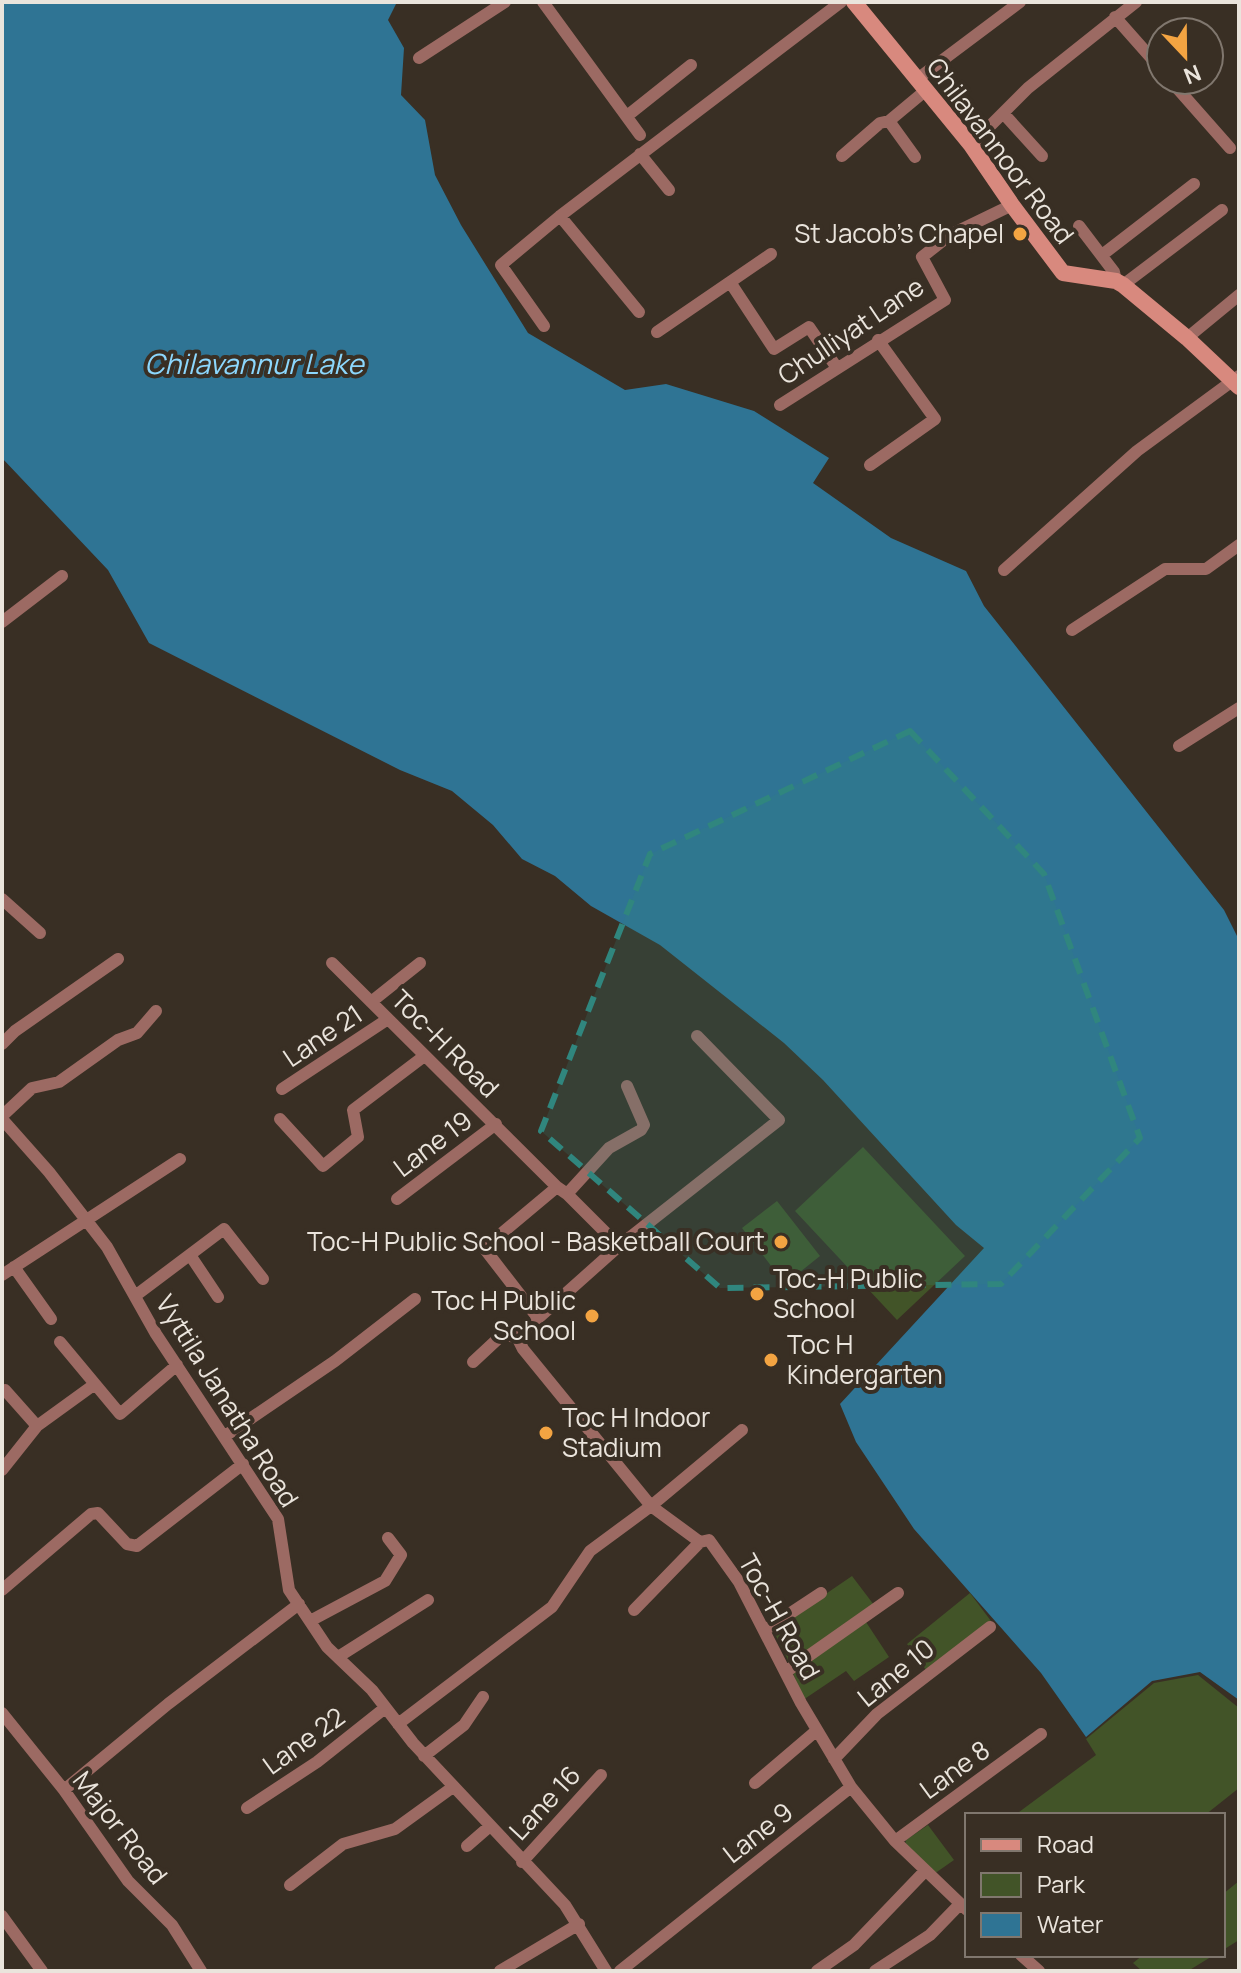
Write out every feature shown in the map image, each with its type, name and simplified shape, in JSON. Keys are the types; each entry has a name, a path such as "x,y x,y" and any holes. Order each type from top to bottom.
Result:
{"street":[{"path":"419,58 505,2"},
{"path":"543,2 640,135"},
{"path":"544,326 501,265 640,154 841,2"},
{"name":"Chilavannoor Road","path":"854,2 971,145 1063,273 1120,283"},
{"path":"842,156 880,123 889,121 921,85 1020,2"},
{"path":"971,145 1028,88 1136,2"},
{"path":"1115,17 1145,51"},
{"path":"627,116 691,65"},
{"path":"1184,96 1230,148"},
{"path":"1003,113 1042,156"},
{"path":"889,121 915,157"},
{"path":"640,154 669,190"},
{"path":"1102,255 1194,184"},
{"name":"Chulliyat Lane","path":"780,405 945,300 922,257 950,235 1012,205"},
{"path":"1120,283 1222,210"},
{"path":"560,216 639,312"},
{"path":"1004,570 1137,451 1237,381 1120,283 1079,226"},
{"path":"657,332 771,254"},
{"path":"730,282 774,349 809,327 837,368"},
{"path":"1187,338 1239,295"},
{"path":"870,465 935,419 878,340"},
{"path":"1072,630 1165,569 1206,569 1239,545"},
{"path":"2,622 62,576"},
{"path":"1179,746 1239,708"},
{"path":"2,899 40,933"},
{"path":"2,1044 15,1031 118,959"},
{"name":"Toc-H Road","path":"332,963 423,1057 496,1124 619,1246"},
{"path":"371,1002 420,963"},
{"path":"2,1118 32,1088 59,1082 118,1040 137,1033 156,1011"},
{"name":"Lane 21","path":"282,1089 388,1019"},
{"path":"473,1362 502,1335 517,1337 619,1246 779,1120 697,1036"},
{"path":"280,1119 323,1166 358,1137 353,1110 423,1057"},
{"path":"538,1318 484,1248 562,1190 609,1148 641,1130 643,1117 627,1086"},
{"name":"Vyttila Janatha Road","path":"2,1118 107,1247 177,1365 278,1519 289,1590 327,1647 385,1708 424,1756 565,1905 606,1971"},
{"name":"Lane 19","path":"397,1199 496,1124"},
{"path":"51,1319 8,1271 180,1159"},
{"path":"135,1296 224,1229 263,1279"},
{"path":"190,1255 218,1297"},
{"path":"225,1436 335,1361 415,1299"},
{"name":"Toc-H Road","path":"517,1337 523,1349 651,1506 700,1542 709,1540 739,1582 816,1731 851,1787 895,1841 964,1907"},
{"path":"60,1342 120,1414 177,1365"},
{"path":"2,1470 37,1426 95,1384"},
{"path":"5,1390 37,1426"},
{"path":"398,1724 552,1607 590,1551 651,1506 742,1430"},
{"path":"2,1590 91,1514 98,1513 127,1544 137,1546 243,1464"},
{"path":"310,1621 385,1581 401,1555 388,1538"},
{"path":"634,1610 700,1542"},
{"path":"765,1630 821,1593"},
{"path":"787,1671 898,1593"},
{"path":"338,1657 428,1600"},
{"path":"64,1790 168,1704 299,1604"},
{"name":"Lane 10","path":"834,1759 877,1714 990,1627"},
{"path":"424,1756 464,1725 483,1697"},
{"name":"Lane 22","path":"247,1808 317,1762 385,1708"},
{"name":"Major Road","path":"2,1713 64,1790 128,1881 172,1925 201,1971"},
{"path":"755,1783 816,1731"},
{"name":"Lane 8","path":"895,1841 1041,1734"},
{"name":"Lane 16","path":"522,1862 601,1775"},
{"path":"290,1885 343,1844 395,1829 453,1787"},
{"name":"Lane 9","path":"620,1971 851,1787"},
{"path":"467,1846 490,1826"},
{"path":"817,1971 854,1945 925,1871"},
{"path":"875,1971 930,1935 964,1907"},
{"path":"2,1916 42,1971"},
{"path":"500,1971 579,1924"},
{"path":"1023,1957 1039,1971"}],"highlighted area":[{"path":"910,731 1044,874 1140,1138 1001,1284 720,1288 541,1131 650,854"}],"green space":[{"path":"863,1147 965,1256 897,1320 795,1211"},
{"name":"Toc-H Public School - Basketball Court","path":"777,1201 820,1256 785,1284 742,1228"},
{"path":"852,1576 874,1605 790,1664 773,1630"},
{"path":"970,1593 991,1621 926,1670 907,1644"},
{"path":"866,1622 889,1657 854,1681 846,1671 803,1700 793,1673"},
{"path":"1198,1675 1239,1708 1239,1788 1208,1813 1018,1813 1096,1755 1086,1739 1154,1683"},
{"path":"928,1825 954,1860 934,1874 905,1846 906,1840"},
{"path":"1239,1881 1239,1940 1225,1949 1225,1892"},
{"path":"1140,1957 1211,1957 1188,1971 1142,1971 1133,1963"}],"water":[{"name":"Chilavannur Lake","path":"2,2 397,2 388,20 404,48 401,95 425,120 435,175 461,225 528,333 625,390 666,384 754,411 829,458 813,483 891,538 966,571 984,606 1224,910 1239,940 1239,1700 1200,1672 1152,1681 1086,1737 1041,1673 914,1529 856,1442 840,1404 984,1248 956,1225 823,1080 784,1043 660,945 591,906 555,876 522,859 493,825 452,791 400,770 149,643 108,570 2,458"}],"place":[{"name":"St Jacob's Chapel","path":"1020,234"},
{"name":"Toc-H Public School - Basketball Court","path":"781,1242"},
{"name":"Toc-H Public School","path":"757,1294"},
{"name":"Toc H Public School","path":"592,1316"},
{"name":"Toc H Kindergarten","path":"771,1360"},
{"name":"Toc H Indoor Stadium","path":"546,1433"}]}
